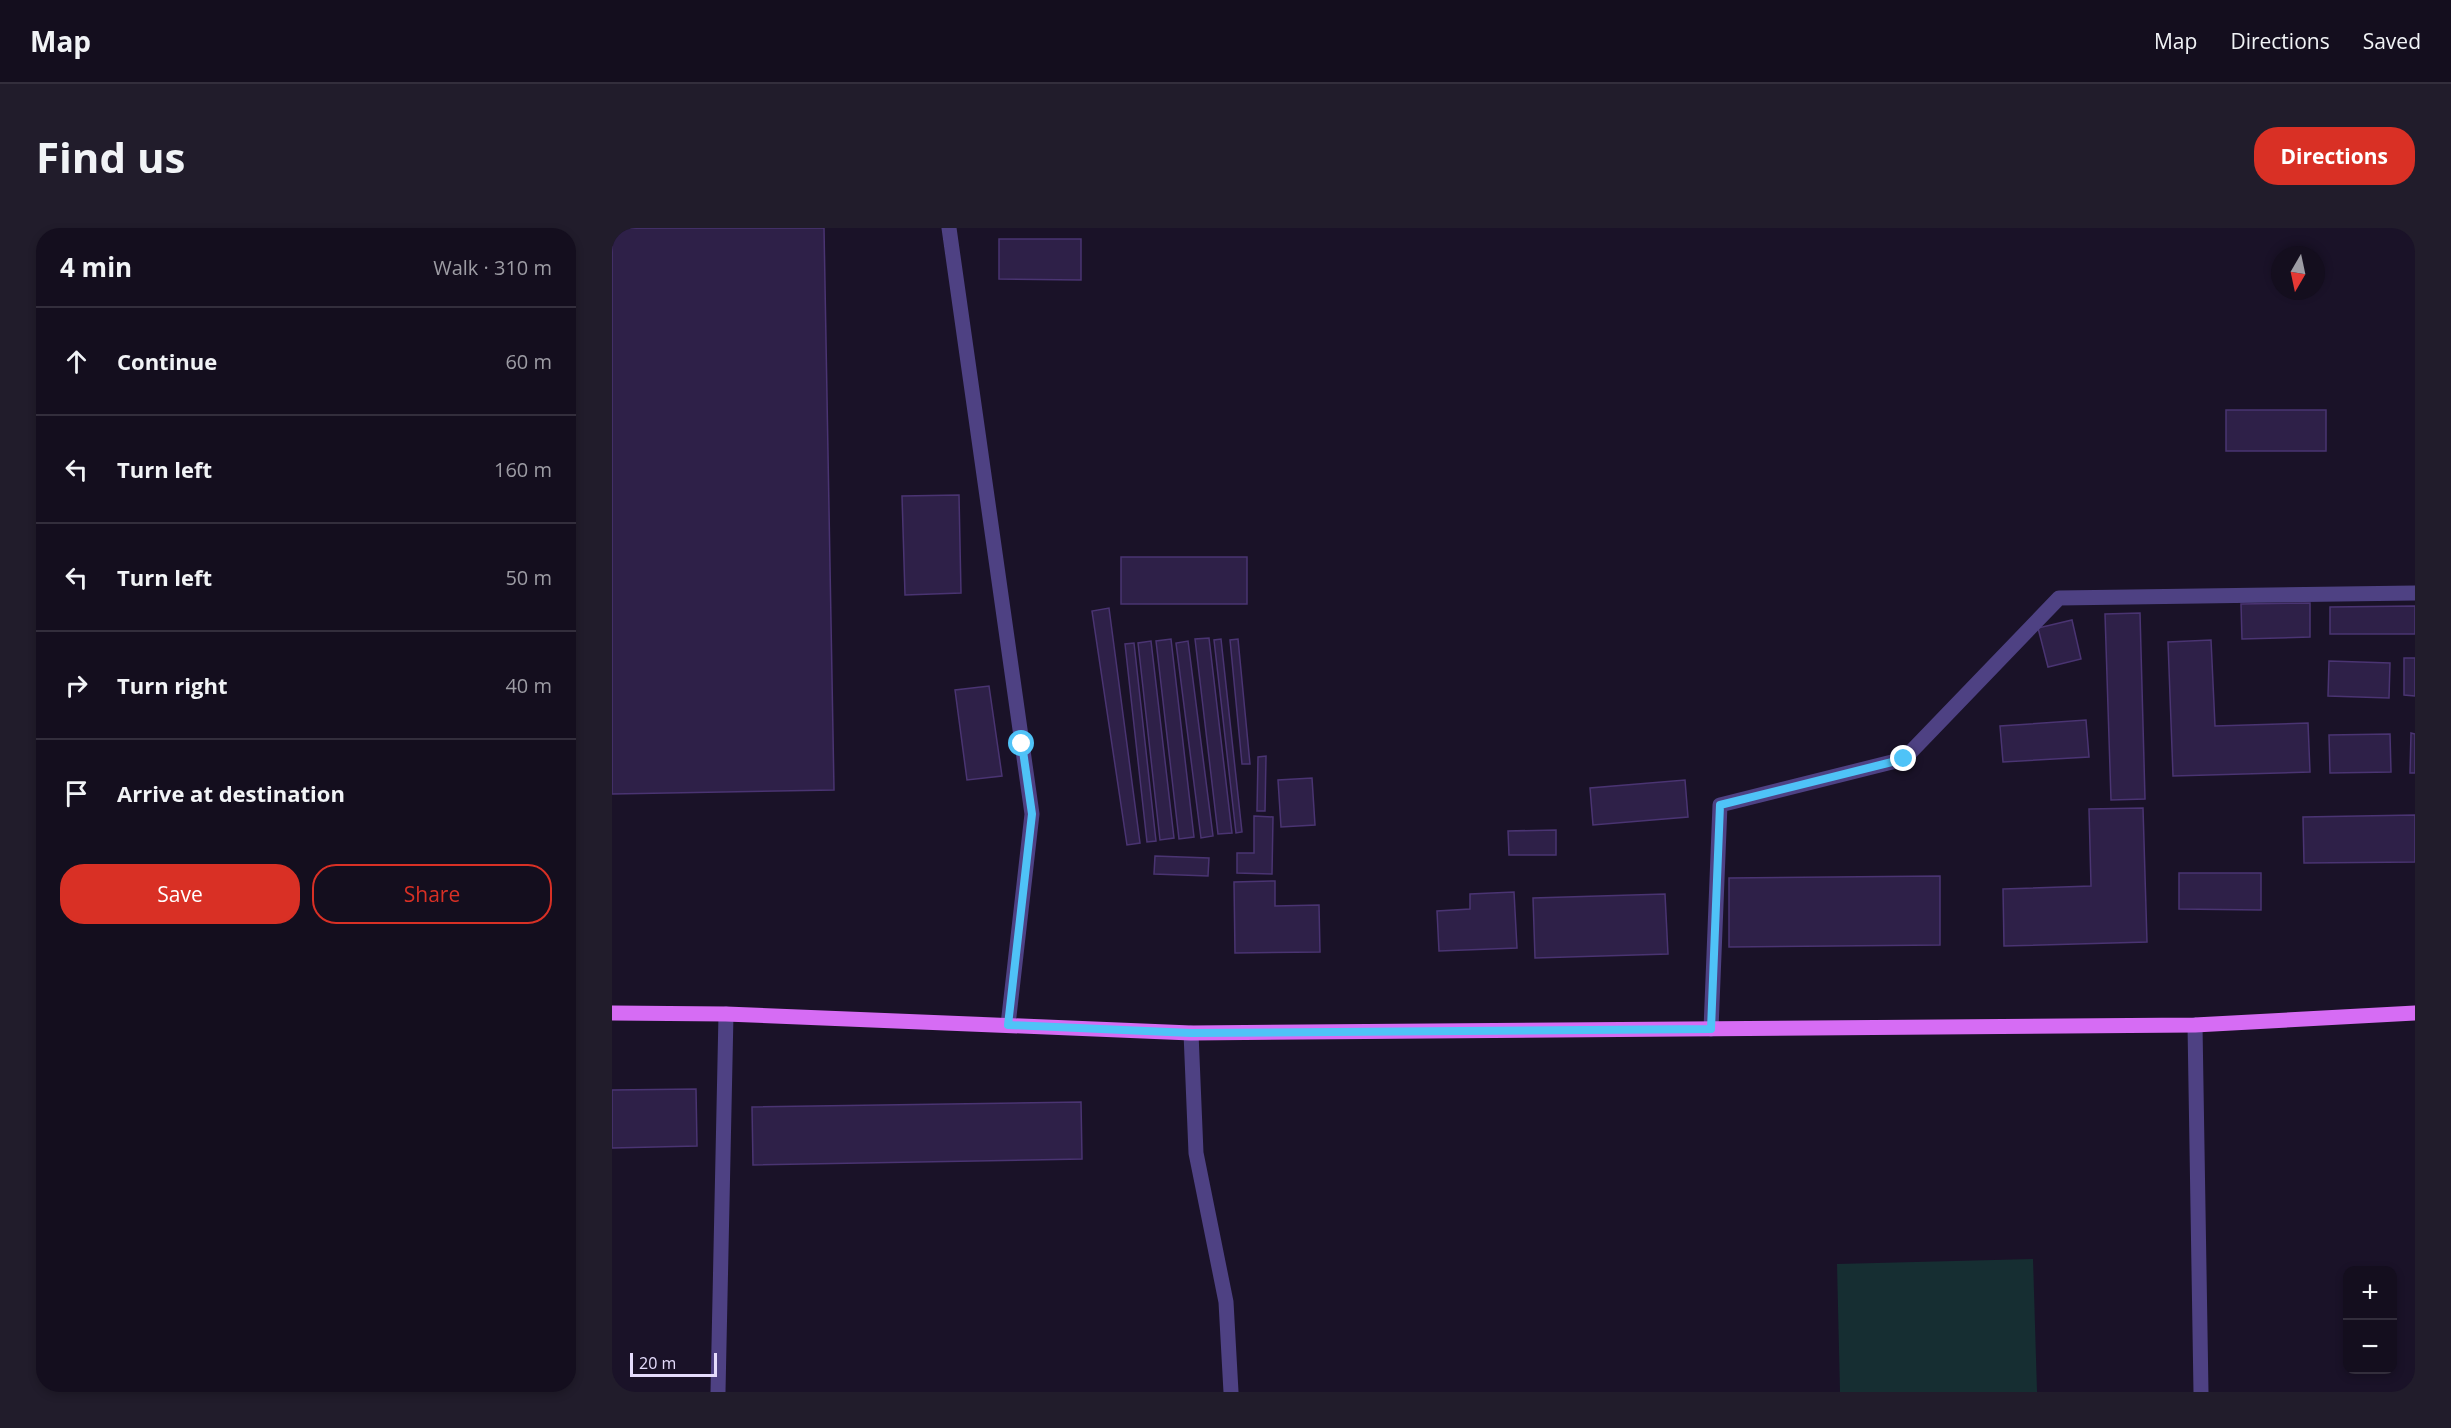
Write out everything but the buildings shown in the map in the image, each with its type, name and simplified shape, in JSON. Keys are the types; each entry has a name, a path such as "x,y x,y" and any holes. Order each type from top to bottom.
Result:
{"main road":[{"path":"612,1013 726,1014 1191,1033 2195,1025 2415,1012"}],"street":[{"path":"949,228 1032,814 1008,1025"},
{"path":"1711,1029 1720,805 1904,759 2059,598 2415,593"},
{"path":"718,1392 726,1014"},
{"path":"2195,1025 2200,1392"},
{"path":"1191,1033 1196,1154 1226,1302 1231,1392"}],"green space":[{"path":"2033,1259 2037,1392 1840,1392 1837,1264"}],"route":[{"path":"1022,744 1032,814 1008,1025 1191,1033 1711,1029 1720,805 1904,759"}]}
